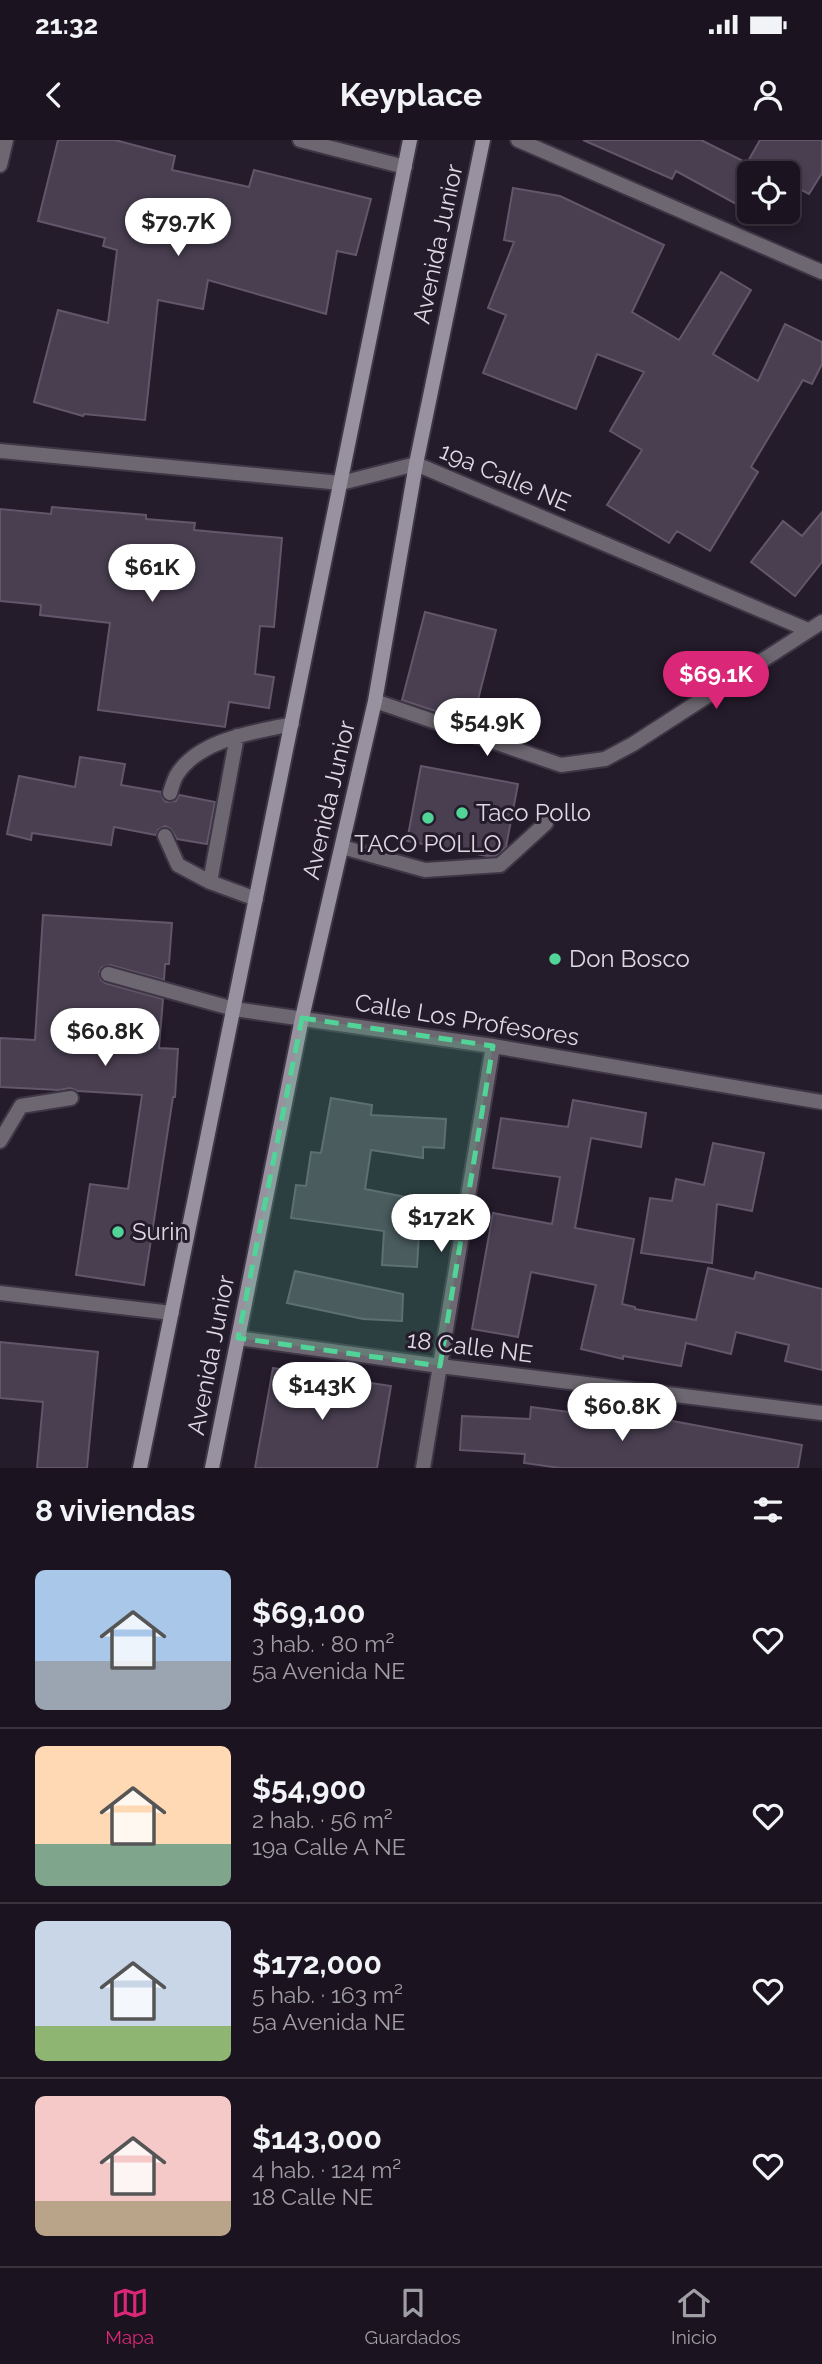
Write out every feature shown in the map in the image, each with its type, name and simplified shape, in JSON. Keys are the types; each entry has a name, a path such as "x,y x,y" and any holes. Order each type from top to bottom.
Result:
{"main road":[{"name":"Avenida Junior","path":"140,1468 410,140"},
{"name":"Avenida Junior","path":"212,1468 302,1018 375,701 416,464 483,140"}],"street":[{"path":"0,165 6,140"},
{"path":"300,140 405,167"},
{"path":"518,140 822,272"},
{"name":"19a Calle NE","path":"0,451 341,483 416,464 808,630"},
{"path":"375,701 561,765 605,759 633,744 822,622"},
{"path":"170,793 177,773 197,755 237,736 292,724"},
{"path":"210,882 237,736"},
{"path":"342,847 425,870 500,865 545,823"},
{"path":"165,836 178,865 210,882 256,899"},
{"name":"Calle Los Profesores","path":"108,974 233,1009 493,1046 822,1102"},
{"path":"423,1468 493,1046"},
{"path":"0,1141 21,1106 71,1098"},
{"path":"0,1293 172,1313"},
{"name":"18 Calle NE","path":"238,1338 822,1413"}],"highlighted area":[{"path":"302,1018 493,1046 440,1366 238,1338"}],"building":[{"path":"58,140 115,140 175,156 172,170 249,187 254,170 371,199 356,255 337,251 326,314 208,280 203,309 158,300 145,420 83,416 34,402 58,310 108,323 117,250 103,246 105,238 38,221"},
{"path":"583,140 701,140 743,161 737,161 737,204 676,171 672,179"},
{"path":"760,140 822,140 822,173 809,194 800,189 800,161 748,161"},
{"path":"513,188 560,196 664,245 632,312 679,340 721,272 751,290 713,354 758,381 785,324 822,342 822,364 812,384 803,380 751,467 758,472 710,551 677,531 669,543 607,505 642,450 610,431 644,372 597,354 576,409 483,373 506,315 488,308 514,242 504,240"},
{"path":"52,507 146,515 146,519 195,523 194,530 282,538 274,627 260,626 255,674 274,677 269,708 229,702 225,727 98,710 110,623 40,615 41,605 0,601 0,509 51,514"},
{"path":"822,512 822,562 795,596 751,562 783,521 802,536"},
{"path":"425,612 496,630 472,723 402,700"},
{"path":"80,757 125,764 121,785 161,792 166,802 176,801 179,795 215,802 207,844 177,839 171,829 165,826 158,830 156,835 114,827 111,845 32,833 31,840 7,834 19,776 75,787"},
{"name":"Taco Pollo","path":"421,766 518,784 506,847 496,856 487,856 407,841"},
{"path":"43,915 172,923 169,964 165,964 164,980 110,965 102,967 99,972 105,983 163,999 159,1048 178,1049 175,1097 144,1285 76,1275 90,1184 128,1189 142,1095 78,1091 70,1088 59,1090 0,1087 0,1038 35,1040"},
{"path":"331,1098 372,1105 371,1115 446,1119 444,1148 423,1147 423,1158 371,1150 365,1189 421,1200 417,1267 382,1265 384,1231 291,1218 296,1185 306,1186 311,1152 321,1153"},
{"path":"573,1100 646,1113 641,1147 591,1138 575,1228 634,1239 622,1304 635,1309 696,1320 708,1268 754,1279 756,1272 822,1289 822,1370 785,1361 789,1345 736,1332 731,1354 686,1343 681,1366 623,1356 623,1359 581,1349 596,1285 531,1272 518,1337 472,1329 493,1213 552,1224 560,1177 493,1168 501,1118 568,1127"},
{"path":"713,1143 764,1153 752,1211 717,1204 712,1263 641,1253 650,1198 672,1201 676,1179 704,1185"},
{"path":"295,1271 403,1294 402,1321 363,1319 287,1303"},
{"path":"0,1342 98,1352 87,1468 37,1468 43,1402 0,1398"},
{"path":"273,1368 391,1386 377,1468 255,1468"},
{"path":"531,1407 623,1419 624,1412 802,1445 798,1468 560,1468 524,1463 525,1454 460,1450 462,1416 530,1419"}],"place":[{"name":"Taco Pollo","path":"462,813"},
{"name":"TACO POLLO","path":"428,818"},
{"name":"Don Bosco","path":"555,959"},
{"name":"Surin","path":"118,1232"}]}
